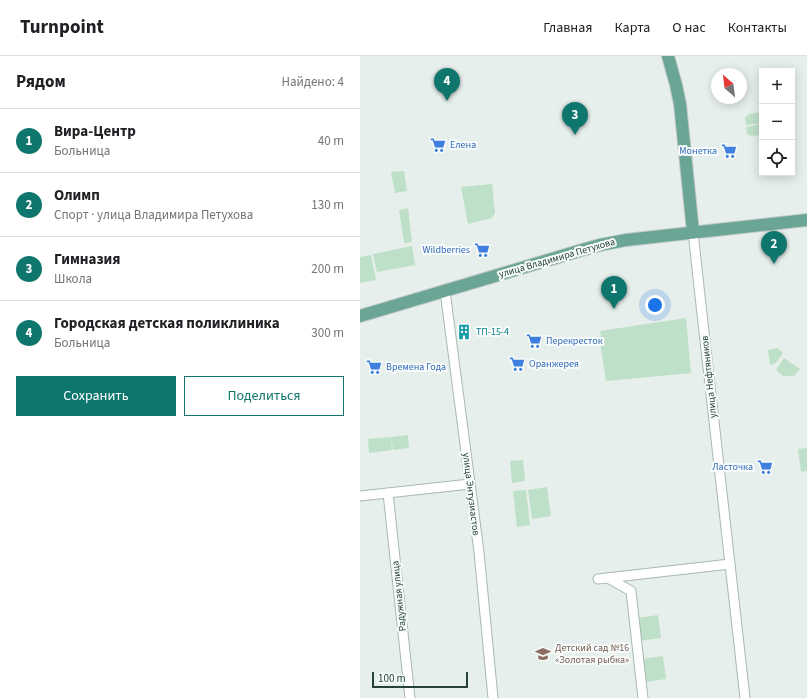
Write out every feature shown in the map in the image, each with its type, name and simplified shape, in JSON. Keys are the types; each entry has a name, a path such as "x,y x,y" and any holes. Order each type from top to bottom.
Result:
{"main road":[{"name":"улица Нефтяников","path":"668,56 676,85 682,118 694,232"},
{"name":"улица Владимира Петухова","path":"360,316 600,245 626,240 807,220"}],"street":[{"name":"улица Нефтяников","path":"694,232 745,698"},
{"name":"улица Энтузиастов","path":"445,291 479,552 493,698"},
{"path":"360,496 470,484"},
{"name":"Радужная улица","path":"388,493 410,698"},
{"path":"643,698 631,592 603,578 730,564"}],"green space":[{"path":"759,112 759,123 746,125 745,118 749,114"},
{"path":"759,125 759,135 752,136 747,134 746,127"},
{"path":"404,171 407,191 395,193 391,172"},
{"path":"492,184 495,213 492,218 468,224 461,187"},
{"path":"408,208 412,242 404,243 399,210"},
{"path":"412,246 415,265 377,272 373,254"},
{"path":"371,255 376,280 360,283 360,257"},
{"path":"686,318 691,373 606,381 599,337 601,336 600,331"},
{"path":"777,348 783,353 776,363 770,365 768,350"},
{"path":"784,358 800,369 794,376 783,376 776,370"},
{"path":"408,435 409,448 393,450 391,437"},
{"path":"391,437 392,450 369,453 368,439"},
{"path":"807,448 807,471 801,472 798,449"},
{"path":"523,460 525,481 512,483 510,461"},
{"path":"547,487 551,516 532,519 528,490"},
{"path":"526,490 530,525 517,527 513,491"},
{"path":"658,615 661,638 640,641 637,618"},
{"path":"663,656 666,679 645,682 642,659"}],"place":[{"name":"Городская детская поликлиника","path":"447,101"},
{"name":"Гимназия","path":"575,135"},
{"name":"Елена","path":"438,145"},
{"name":"Монетка","path":"729,151"},
{"name":"Wildberries","path":"482,250"},
{"name":"Олимп","path":"774,264"},
{"name":"Вира-Центр","path":"614,309"},
{"name":"ТП-15-4","path":"464,332"},
{"name":"Перекресток","path":"534,341"},
{"name":"Оранжерея","path":"517,364"},
{"name":"Времена Года","path":"374,367"},
{"name":"Ласточка","path":"765,467"},
{"name":"Детский сад №16 «Золотая рыбка»","path":"543,654"}]}
